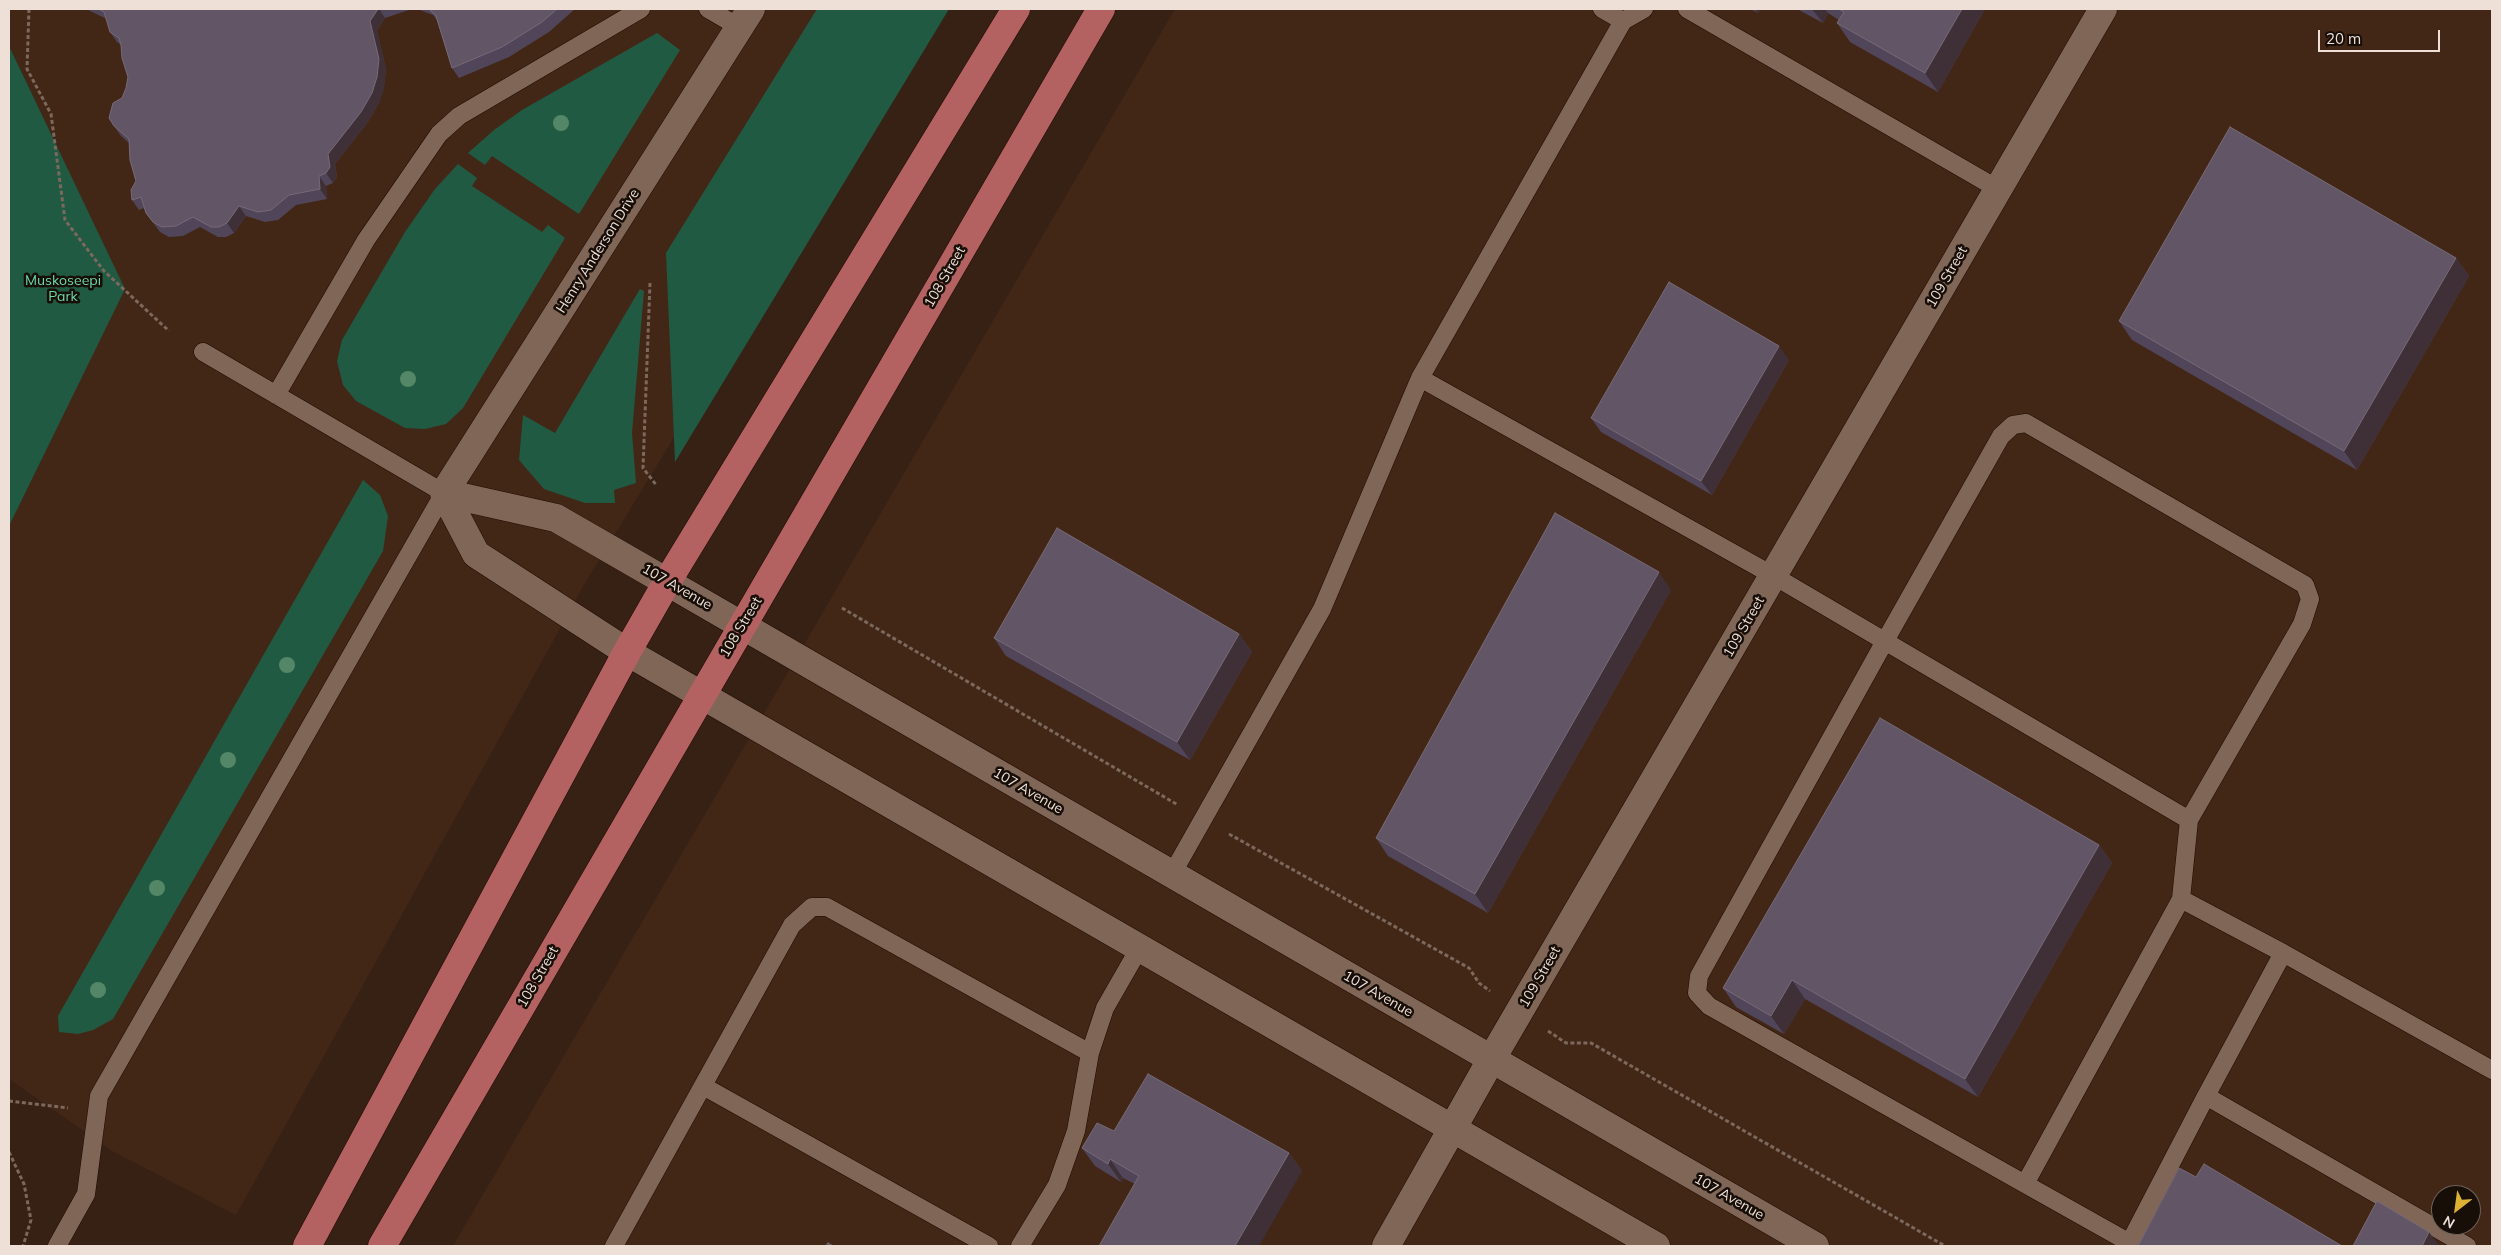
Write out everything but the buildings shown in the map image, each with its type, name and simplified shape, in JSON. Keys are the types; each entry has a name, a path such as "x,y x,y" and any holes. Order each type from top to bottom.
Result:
{"main road":[{"path":"307,1246 627,652 667,582 1016,9"},
{"name":"108 Street","path":"382,1246 1101,9"},
{"name":"109 Street","path":"1386,1246 1491,1060 2103,9"},
{"name":"Henry Anderson Drive","path":"444,493 745,18"},
{"path":"444,493 476,554 627,652 1656,1246"},
{"name":"107 Avenue","path":"444,493 556,518 1814,1246"}],"lane":[{"path":"276,395 366,240 439,134 459,116 641,9"},
{"path":"708,9 745,18"},
{"path":"1602,9 1623,21"},
{"path":"1172,874 1322,609 1420,378 1623,21 1644,9"},
{"path":"1687,9 1998,189"},
{"path":"57,1246 86,1194 98,1096 444,493 203,352"},
{"path":"1420,378 1774,576 2189,820"},
{"path":"2025,1184 2182,899 2189,820 2302,624 2310,599 2305,585 2026,423 2013,425 2001,436 1885,641 1699,976 1697,993 1709,1006 2025,1184 2129,1245 2283,953"},
{"path":"2182,899 2492,1070"},
{"path":"614,1246 792,925 812,907 828,907 1090,1053"},
{"path":"1020,1246 1057,1185 1076,1131 1090,1053 1105,1008 1140,947"},
{"path":"703,1086 989,1246"},
{"path":"2206,1096 2467,1246"}],"path":[{"path":"29,9 27,68 51,114 65,220 104,271 169,331"},
{"path":"650,283 644,468 656,486"},
{"path":"842,608 1202,819 1469,968 1479,983 1566,1043 1590,1042 1945,1246"},
{"path":"9,1101 96,1111"},
{"path":"9,1152 24,1184 31,1220 23,1246"}],"shaded area":[{"path":"9,9 931,9 828,185 585,583 236,1215 114,1152 9,1079 9,526 124,289 9,46"},
{"path":"1175,9 2492,9 2492,1246 453,1246"}],"green space":[{"path":"817,9 949,9 675,462 666,253"},
{"path":"657,33 680,50 579,214 492,156 485,165 468,153 494,130 522,110"},
{"name":"Muskoseepi Park","path":"9,46 125,289 9,526"},
{"path":"458,164 477,178 472,186 542,232 548,225 565,238 463,408 446,424 425,429 405,428 356,401 343,385 337,361 342,340 405,232 435,189"},
{"path":"640,289 644,291 632,433 636,483 614,490 615,503 585,503 544,489 519,460 523,415 555,433"},
{"path":"363,480 380,495 388,516 383,551 113,1019 93,1030 78,1034 59,1032 58,1016"}]}
